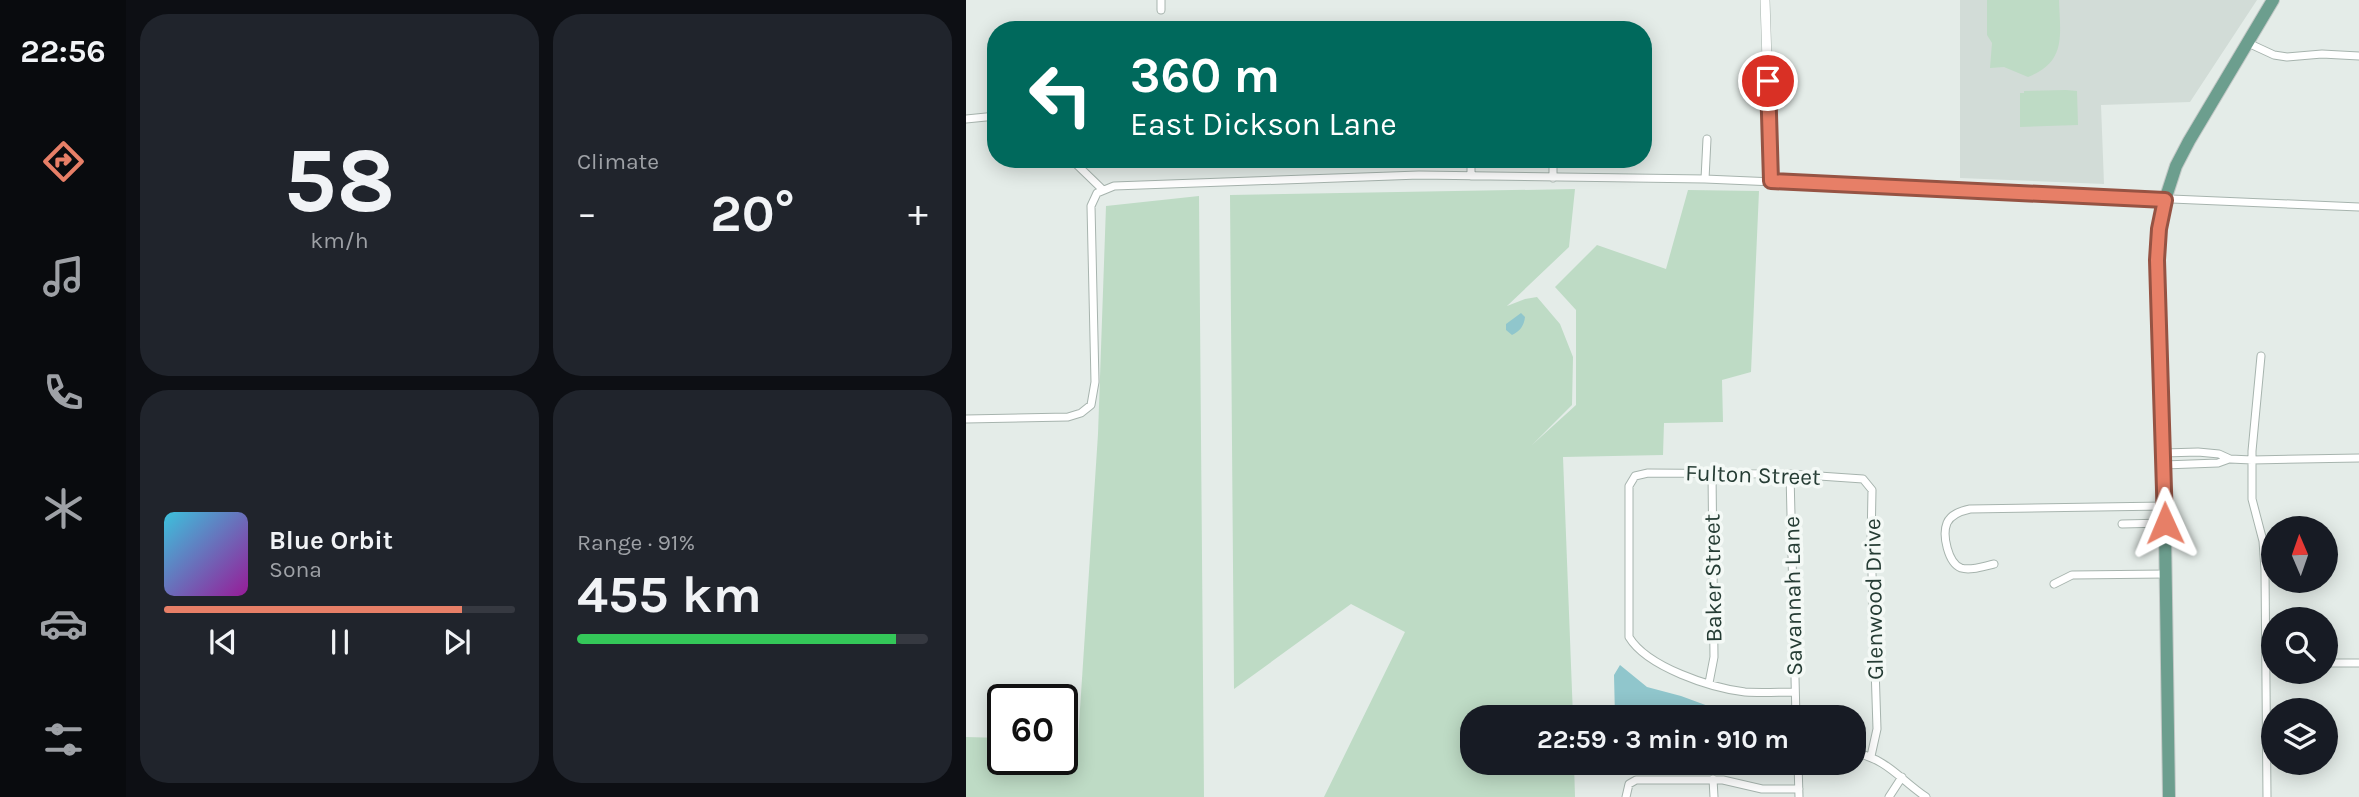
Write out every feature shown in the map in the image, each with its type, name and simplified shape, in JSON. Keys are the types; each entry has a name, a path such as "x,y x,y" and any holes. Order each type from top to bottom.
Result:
{"main road":[{"path":"2169,797 2164,459 2157,260 2159,229 2176,166 2273,0"}],"street":[{"path":"1161,0 1161,10"},
{"path":"1765,0 1771,181"},
{"path":"2248,43 2274,55 2287,57 2322,54 2359,56"},
{"path":"966,118 987,117"},
{"path":"1705,179 1707,139"},
{"path":"1080,168 1103,190"},
{"path":"1471,168 1471,176"},
{"path":"1553,168 1553,178"},
{"path":"966,419 1068,416 1081,413 1091,405 1096,382 1090,219 1092,200 1103,190 1114,186 1365,176 1705,179 2359,207"},
{"path":"2261,356 2252,460 2252,499 2263,541 2267,607"},
{"path":"2164,459 2198,452 2219,454 2230,459"},
{"path":"2164,459 2218,463 2230,459 2359,458"},
{"name":"Fulton Street","path":"1709,683 1659,665 1635,647 1629,637 1629,486 1635,476 1648,473 1790,474 1863,480 1869,485"},
{"name":"Baker Street","path":"1709,683 1714,657 1712,473"},
{"name":"Savannah Lane","path":"1790,474 1796,705"},
{"name":"Glenwood Drive","path":"1869,485 1872,491 1877,729 1871,756"},
{"path":"1994,564 1970,569 1959,568 1953,562 1947,546 1946,531 1948,522 1956,513 1970,509 2165,506"},
{"path":"2122,524 2165,523"},
{"path":"2054,584 2072,575 2166,573"},
{"path":"2338,663 2359,663"},
{"path":"1709,683 1746,692 1795,692"},
{"path":"2267,797 2269,684"},
{"path":"1866,755 1892,768 1926,797"},
{"path":"1626,797 1629,784 1636,780 1713,779 1799,793 1798,775"},
{"path":"1889,797 1902,777"},
{"path":"1713,779 1714,797"}],"shaded area":[{"path":"1960,0 2257,0 2190,102 2101,105 2104,184 1960,178"}],"green space":[{"path":"1987,0 2059,0 2058,46 2049,64 2041,71 2028,77 2004,67 1990,68 1992,43 1987,35"},
{"path":"2077,91 2078,125 2020,127 2020,93"},
{"path":"1575,189 1569,247 1507,306 1537,297 1560,324 1573,357 1572,405 1532,445 1576,405 1576,310 1555,287 1597,245 1666,269 1688,190 1759,191 1751,372 1722,380 1723,422 1664,423 1663,455 1563,457 1573,705 1460,705 1460,775 1574,775 1575,797 1324,797 1405,632 1351,604 1234,689 1230,195"},
{"path":"1199,196 1204,797 966,797 966,737 987,738 987,775 1078,775 1098,434 1106,206"}],"water":[{"path":"1521,313 1525,317 1524,323 1512,335 1506,330 1506,324"},
{"path":"1620,665 1647,687 1705,705 1615,705 1614,675"}],"route":[{"path":"1768,81 1771,181 2165,200 2159,229 2157,260 2165,523"}]}
